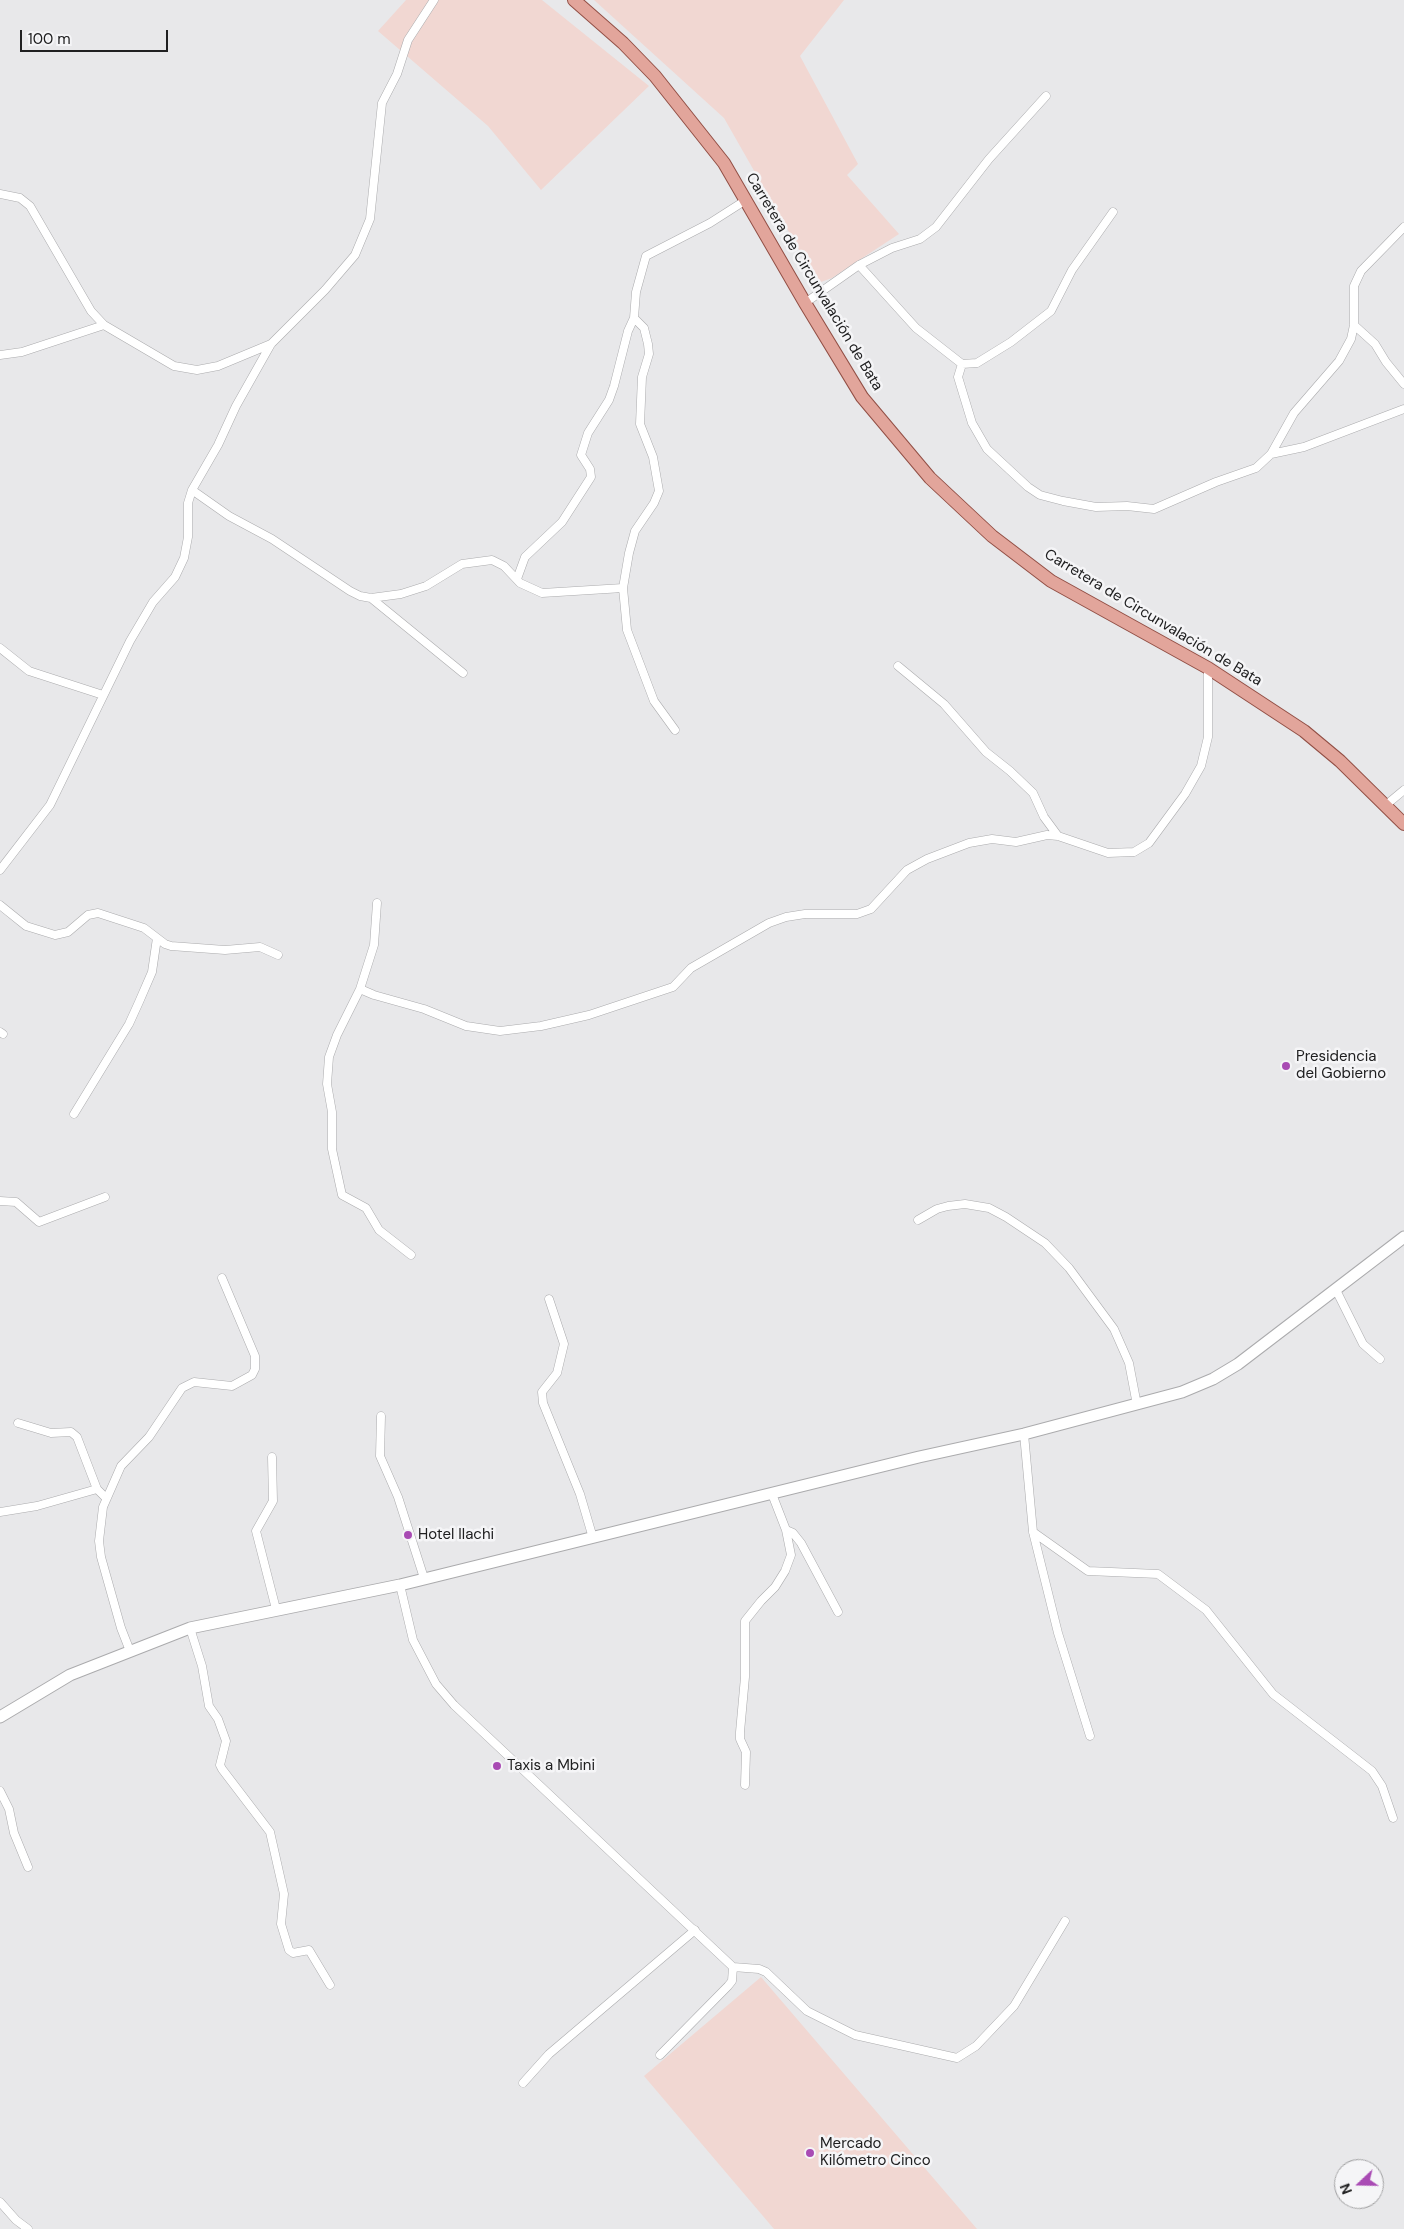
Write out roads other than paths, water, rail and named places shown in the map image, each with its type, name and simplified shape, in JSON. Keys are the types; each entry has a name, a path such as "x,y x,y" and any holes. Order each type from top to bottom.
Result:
{"main road":[{"name":"Carretera de Circunvalación de Bata","path":"574,0 623,43 655,76 724,163 805,303 862,396 930,478 992,536 1051,581 1208,668 1304,731 1340,761 1404,824"},
{"path":"0,1717 60,1680 190,1628 400,1585 919,1457 1024,1434 1182,1392 1213,1379 1255,1352 1404,1237"}],"street":[{"path":"0,870 50,805 103,695 153,602 175,577 184,558 188,537 188,503 192,490 218,445 236,406 270,344 326,290 355,255 370,219 382,103 397,74 408,40 434,0"},
{"path":"805,303 859,265 892,248 920,239 936,227 989,159 1046,96"},
{"path":"0,194 20,198 30,206 91,311 104,325 174,366 197,370 218,366 270,344"},
{"path":"517,579 525,557 562,522 591,477 590,469 582,459 582,451 588,433 609,400 628,331 634,318 636,292 646,256 710,222 746,200"},
{"path":"859,265 916,328 962,364 977,363 1011,342 1051,312 1072,270 1113,212"},
{"path":"962,364 958,378 972,423 987,449 1040,496 1096,507 1127,506 1154,509 1216,482 1256,468 1271,454 1294,413 1339,361 1351,339 1354,325 1354,286 1361,271 1404,227"},
{"path":"634,318 644,328 648,344 649,354 642,377 640,424 653,457 659,490 654,503 635,531 629,553 623,588 627,630 654,701 675,730"},
{"path":"0,355 22,352 104,325"},
{"path":"1354,325 1375,344 1386,362 1404,384"},
{"path":"1271,454 1304,446 1404,409"},
{"path":"192,490 229,516 272,539 350,591 371,598 463,673"},
{"path":"371,598 401,594 426,586 462,564 492,560 498,562 520,583 548,594 623,588"},
{"path":"0,648 30,671 103,695"},
{"path":"898,666 944,704 986,752 1010,771 1033,794 1044,817 1058,836"},
{"path":"360,989 374,995 424,1009 466,1026 500,1031 541,1026 588,1015 673,987 691,968 769,923 786,917 806,914 857,914 871,909 907,870 927,859 969,842 981,839 1016,842 1046,835 1058,836 1108,853 1134,852 1149,843 1185,794 1201,766 1208,737 1208,668"},
{"path":"1386,805 1404,790"},
{"path":"377,903 374,945 360,989 337,1035 329,1056 327,1084 332,1112 332,1149 342,1195 366,1208 379,1230 411,1255"},
{"path":"0,905 26,926 55,935 68,932 88,915 98,913 138,925 171,946 225,950 260,947 278,955"},
{"path":"74,1114 129,1024 152,972 157,938"},
{"path":"0,1201 16,1202 39,1222 105,1196"},
{"path":"918,1220 938,1209 948,1206 965,1204 989,1208 1006,1217 1045,1244 1069,1268 1114,1328 1129,1363 1137,1405"},
{"path":"130,1651 121,1628 101,1557 99,1541 103,1507 121,1466 149,1437 182,1388 194,1382 232,1386 252,1375 256,1363 255,1356 222,1278"},
{"path":"1336,1290 1363,1344 1380,1359"},
{"path":"549,1299 564,1344 557,1373 542,1392 543,1403 580,1494 593,1538"},
{"path":"381,1416 380,1456 398,1497 424,1578"},
{"path":"18,1423 51,1433 71,1432 77,1437 97,1489 106,1498"},
{"path":"1024,1434 1033,1532 1058,1633 1090,1736"},
{"path":"272,1457 273,1501 256,1531 276,1610"},
{"path":"0,1512 37,1506 97,1489"},
{"path":"746,1785 746,1752 740,1739 745,1677 745,1621 775,1587 785,1571 791,1555 786,1530 772,1494"},
{"path":"786,1530 793,1533 801,1542 838,1612"},
{"path":"1033,1532 1088,1571 1158,1574 1206,1610 1273,1694 1372,1771 1382,1786 1393,1818"},
{"path":"400,1585 413,1640 436,1684 479,1731 734,1967 759,1969 766,1972 807,2011 855,2035 957,2058 965,2055 976,2046 1014,2006 1065,1921"},
{"path":"190,1628 202,1666 209,1706 218,1719 226,1741 220,1765 270,1832 284,1894 281,1924 289,1950 293,1953 309,1950 330,1985"},
{"path":"0,1791 9,1808 14,1833 28,1868"},
{"path":"523,2083 549,2054 695,1930"},
{"path":"660,2055 732,1981 734,1967"},
{"path":"0,2202 16,2220 28,2229"}],"place":[{"name":"Presidencia del Gobierno","path":"1286,1066"},
{"name":"Hotel Ilachi","path":"408,1535"},
{"name":"Taxis a Mbini","path":"497,1766"},
{"name":"Mercado Kilómetro Cinco","path":"810,2153"}]}
